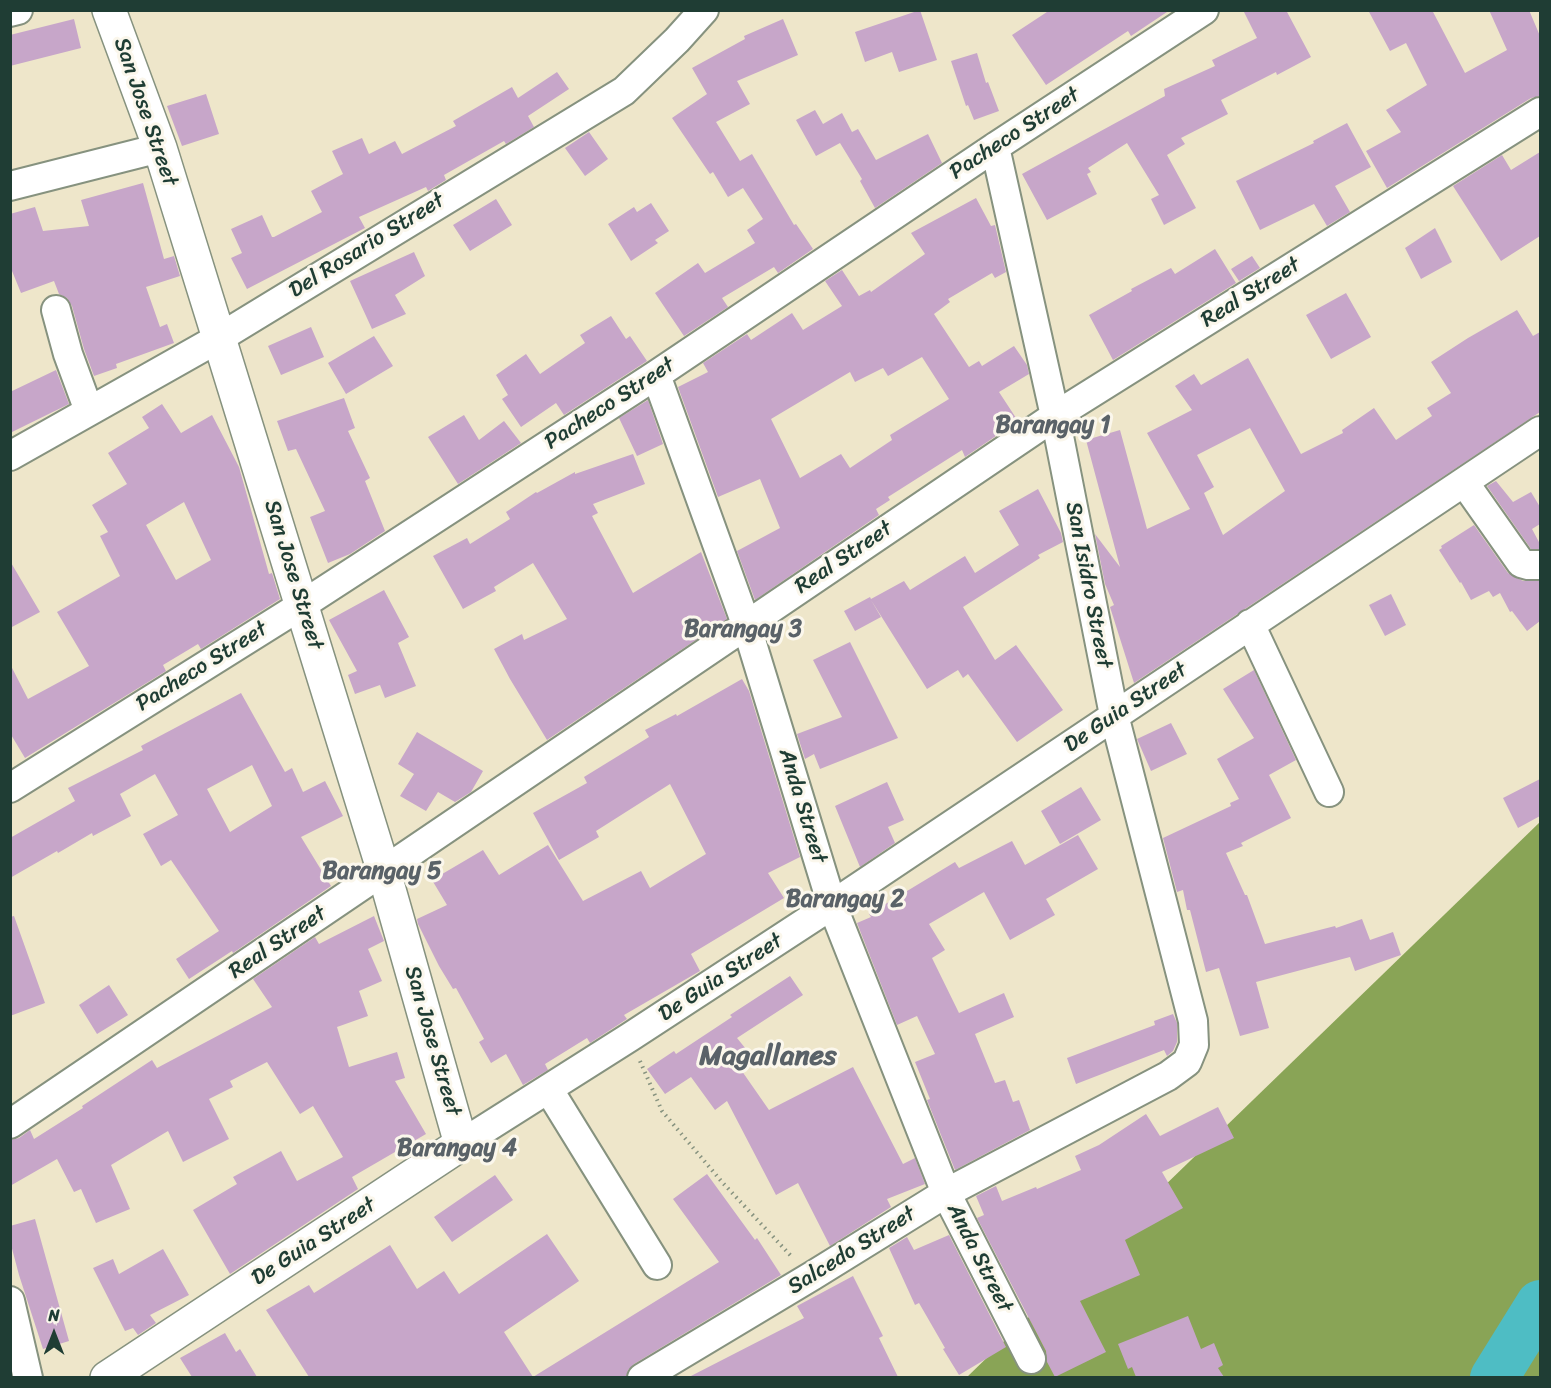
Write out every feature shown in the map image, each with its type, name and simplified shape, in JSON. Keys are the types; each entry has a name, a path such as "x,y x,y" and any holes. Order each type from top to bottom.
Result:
{"main road":[{"name":"San Jose Street","path":"109,10 160,148 302,604 384,872 461,1144"},
{"name":"De Guia Street","path":"107,1377 461,1144"}],"street":[{"path":"10,12 18,10"},
{"name":"Del Rosario Street","path":"10,456 219,338 624,91 704,10"},
{"name":"Pacheco Street","path":"10,788 302,604 656,375 995,147 1204,10"},
{"name":"Real Street","path":"10,1124 1055,416 1540,112"},
{"name":"San Isidro Street","path":"995,147 1055,416 1114,715 1193,1022"},
{"path":"10,186 160,148"},
{"path":"56,310 68,354 89,411"},
{"name":"Anda Street","path":"656,375 746,624 832,905 946,1193 1031,1359"},
{"name":"De Guia Street","path":"461,1144 630,1038 832,905 1540,431"},
{"path":"1464,482 1521,563 1540,565"},
{"path":"1250,624 1329,792"},
{"name":"Salcedo Street","path":"642,1377 946,1193 1168,1076 1187,1062 1194,1045 1193,1022"},
{"path":"549,1090 657,1265"},
{"path":"10,1301 28,1377"}],"path":[{"path":"630,1038 662,1111 769,1234 812,1276"}],"green space":[{"path":"1540,822 1540,1377 967,1377"}],"building":[{"path":"920,10 937,60 899,72 892,52 865,62 855,32"},
{"path":"1050,10 1170,10 1131,36 1128,31 1046,85 1012,35"},
{"path":"1243,10 1286,10 1311,57 1221,100 1228,114 1181,138 1185,144 1167,155 1196,208 1164,225 1151,199 1159,195 1127,143 1088,168 1091,172 1087,174 1097,194 1047,220 1022,174 1165,96 1164,89 1215,66 1212,60 1257,38"},
{"path":"1368,10 1432,10 1465,73 1507,50 1489,10 1529,10 1540,36 1540,96 1531,98 1387,188 1366,151 1401,132 1386,110 1427,85 1406,43 1390,51"},
{"path":"74,19 81,48 10,66 10,35"},
{"path":"783,19 798,55 737,81 750,104 716,122 740,161 752,154 794,225 796,224 813,249 778,273 774,267 722,298 728,307 684,336 655,293 698,263 705,273 755,243 747,230 763,219 743,188 728,197 713,172 710,174 672,118 707,94 692,68 745,39 744,36"},
{"path":"977,53 986,83 988,82 999,111 974,120 968,105 966,106 951,61"},
{"path":"557,72 569,89 528,116 534,127 506,144 504,141 444,175 446,180 428,191 426,187 359,217 365,228 247,289 231,258 242,253 231,229 262,215 274,237 322,212 311,191 343,174 332,151 362,138 369,154 395,141 402,154 456,126 453,121 512,87 518,98"},
{"path":"206,94 219,134 182,146 167,106"},
{"path":"815,110 823,124 842,113 852,132 858,129 876,160 928,134 942,163 875,208 860,181 862,179 840,143 816,156 796,120"},
{"path":"1347,123 1371,167 1335,186 1350,212 1327,226 1314,204 1260,230 1236,181 1314,143 1313,141"},
{"path":"589,132 608,159 585,176 565,148"},
{"path":"1540,152 1540,236 1501,261 1453,186 1502,155 1511,170"},
{"path":"143,183 164,259 174,256 180,276 146,287 160,327 167,324 174,343 116,364 117,368 94,376 72,306 67,298 59,294 54,281 21,293 10,266 10,214 35,207 43,231 89,226 81,200"},
{"path":"976,198 991,226 995,225 1006,272 995,278 992,273 948,299 950,302 934,314 969,367 979,361 982,366 1014,346 1027,365 1029,374 999,392 1018,421 965,457 962,450 888,497 890,500 876,509 879,515 755,600 737,551 780,528 760,479 718,497 678,387 708,372 703,363 747,334 751,340 792,313 803,330 842,306 825,281 842,270 859,296 870,290 871,292 925,254 911,233","holes":["922,357 949,399 890,435 892,440 850,468 841,454 800,478 771,419 850,372 855,382 883,368 888,376"]},
{"path":"496,199 512,225 470,251 453,225"},
{"path":"651,203 669,231 655,240 658,243 631,261 608,224 634,207 637,212"},
{"path":"1435,228 1452,262 1421,279 1405,248"},
{"path":"1215,249 1236,283 1113,360 1089,315 1171,268 1175,274"},
{"path":"414,252 425,276 395,295 406,314 372,329 350,281"},
{"path":"1252,256 1260,268 1239,281 1231,269"},
{"path":"1346,293 1371,337 1331,359 1306,315"},
{"path":"1517,310 1533,336 1540,332 1540,412 1134,683 1110,607 1114,605 1105,584 1095,534 1120,567 1086,440 1120,430 1147,529 1190,509 1147,433 1192,410 1175,386 1194,374 1201,385 1248,358 1301,454 1343,433 1342,430 1374,408 1396,440 1432,416 1427,408 1451,393 1431,362","holes":["1250,428 1285,491 1223,535 1204,493 1214,487 1197,455"]},
{"path":"611,316 626,339 630,336 647,361 564,415 556,403 521,427 502,399 508,395 496,375 526,354 540,374 585,343 580,335"},
{"path":"311,327 324,357 281,375 268,346"},
{"path":"374,336 393,366 346,394 328,363"},
{"path":"56,370 69,404 10,433 10,392"},
{"path":"344,398 355,428 348,431 370,478 365,481 385,531 350,554 328,563 310,517 325,511 296,449 288,451 277,421"},
{"path":"648,400 663,444 637,456 619,418"},
{"path":"162,404 181,433 212,415 239,467 269,574 272,573 280,599 201,649 198,644 163,665 166,671 25,758 10,733 10,664 28,699 89,666 57,612 120,576 100,536 108,532 92,505 127,484 108,453 149,428 142,417","holes":["184,502 211,560 176,580 146,525"]},
{"path":"464,415 479,440 504,421 521,443 458,484 428,437"},
{"path":"633,454 645,484 593,504 598,513 592,516 633,593 701,552 727,619 547,740 494,649 522,634 524,640 567,619 533,563 494,587 496,591 463,609 433,556 467,538 470,544 510,519 506,512 536,492 575,472 575,474"},
{"path":"1496,481 1513,502 1531,492 1540,507 1540,524 1532,529 1540,544 1540,549 1531,549 1487,486"},
{"path":"1038,489 1061,533 1063,542 1038,555 1040,558 963,607 995,660 1016,645 1063,710 1017,742 968,674 963,678 958,670 927,689 871,600 881,617 855,631 844,611 904,581 910,590 965,556 975,573 1019,545 999,511"},
{"path":"1474,525 1508,573 1523,581 1540,581 1540,621 1527,631 1512,611 1510,612 1500,593 1493,597 1489,591 1471,600 1439,550 1441,546"},
{"path":"10,561 40,612 10,628"},
{"path":"384,590 409,637 398,643 416,686 385,698 380,685 355,694 348,675 357,671 329,620"},
{"path":"1391,594 1406,625 1385,636 1369,605"},
{"path":"850,642 898,738 820,769 814,754 805,759 797,734 842,717 813,660"},
{"path":"1254,670 1296,760 1269,775 1291,818 1241,843 1243,846 1226,853 1247,895 1265,944 1335,926 1336,928 1362,919 1370,940 1393,932 1401,955 1355,971 1350,957 1256,982 1269,1028 1240,1036 1219,968 1206,972 1190,910 1187,910 1183,890 1177,892 1163,838 1231,806 1230,803 1239,799 1217,759 1254,738 1223,689"},
{"path":"742,679 749,691 800,857 768,873 784,898 691,954 700,971 624,1015 627,1019 590,1043 587,1038 545,1064 548,1070 523,1085 506,1054 491,1063 479,1042 484,1039 456,988 453,989 439,966 418,924 417,919 447,905 432,880 483,850 499,875 548,845 583,901 641,871 650,888 706,854 670,784 596,831 599,837 559,860 533,813 587,783 584,777 649,737 645,730 676,714 677,716"},
{"path":"241,693 285,772 292,768 303,792 325,781 343,816 301,837 331,886 233,953 232,951 189,979 176,959 219,931 171,860 161,866 143,834 178,815 155,774 120,794 131,816 93,836 92,833 10,878 10,838 75,801 68,788 143,750 141,746","holes":["252,765 272,806 230,832 207,789"]},
{"path":"1171,723 1187,754 1151,771 1137,739"},
{"path":"417,732 483,771 471,792 455,802 438,792 426,811 400,796 414,774 398,764"},
{"path":"1540,779 1540,816 1518,828 1503,798"},
{"path":"887,782 904,820 888,827 895,843 860,867 835,806"},
{"path":"1081,787 1101,820 1060,844 1041,811"},
{"path":"1078,835 1098,869 1046,899 1055,915 1010,940 984,892 929,924 945,950 932,958 959,1013 1004,993 1014,1017 975,1034 995,1083 1005,1080 1013,1102 1019,1100 1030,1130 955,1170 927,1100 930,1099 915,1062 935,1054 917,1016 897,1025 857,923 871,917 869,914 955,862 959,868 1012,841 1025,865"},
{"path":"14,916 45,1003 10,1016 10,917"},
{"path":"374,916 384,941 368,949 382,981 359,991 368,1016 337,1027 349,1067 397,1052 405,1078 395,1081 426,1134 352,1177 358,1189 230,1274 193,1210 237,1184 233,1177 281,1151 297,1181 343,1157 313,1106 300,1114 267,1062 230,1081 233,1087 209,1099 229,1139 183,1162 168,1131 111,1165 130,1209 96,1223 81,1189 74,1192 57,1159 10,1186 10,1140 19,1138 30,1130 34,1139 152,1060 157,1068 272,1007 253,979 315,937 319,944"},
{"path":"790,976 803,995 737,1038 750,1054 737,1064 769,1110 853,1067 903,1164 915,1158 925,1184 887,1199 891,1207 830,1246 798,1183 776,1195 727,1101 715,1110 691,1077 665,1094 647,1069 674,1051 676,1054"},
{"path":"109,985 128,1015 97,1034 79,1005"},
{"path":"1173,1014 1177,1023 1177,1042 1173,1051 1167,1056 1164,1050 1076,1084 1067,1058 1155,1025 1154,1021"},
{"path":"1218,1107 1234,1138 1162,1172 1183,1208 1125,1240 1140,1275 1080,1301 1106,1352 1055,1377 1047,1362 1046,1351 977,1218 984,1215 976,1196 996,1186 1002,1201 1081,1170 1075,1156 1099,1145 1146,1114 1160,1136"},
{"path":"707,1174 755,1240 757,1238 781,1275 634,1364 628,1370 626,1377 533,1377 719,1262 673,1199"},
{"path":"495,1175 513,1200 452,1242 434,1217"},
{"path":"35,1219 69,1341 43,1349 10,1241 10,1226"},
{"path":"547,1234 579,1281 504,1332 533,1377 309,1377 266,1310 309,1285 314,1293 390,1245 417,1289 444,1271 459,1294"},
{"path":"949,1235 1006,1347 959,1375 919,1303 915,1305 889,1248 907,1237 914,1250"},
{"path":"163,1249 189,1295 150,1315 156,1323 138,1335 133,1328 125,1331 93,1268 113,1259 119,1274"},
{"path":"853,1276 883,1336 879,1338 898,1377 689,1377 804,1318 797,1306"},
{"path":"1188,1316 1201,1349 1214,1343 1223,1365 1218,1368 1224,1377 1136,1377 1132,1367 1128,1369 1118,1344"},
{"path":"225,1333 236,1352 240,1349 257,1377 192,1377 180,1358"}],"waterway":[{"path":"1494,1378 1540,1304"}],"district":[{"name":"Barangay 1","path":"1053,426"},
{"name":"Barangay 3","path":"743,630"},
{"name":"Barangay 5","path":"382,872"},
{"name":"Barangay 2","path":"845,900"},
{"name":"Magallanes","path":"768,1057"},
{"name":"Barangay 4","path":"457,1149"}]}
